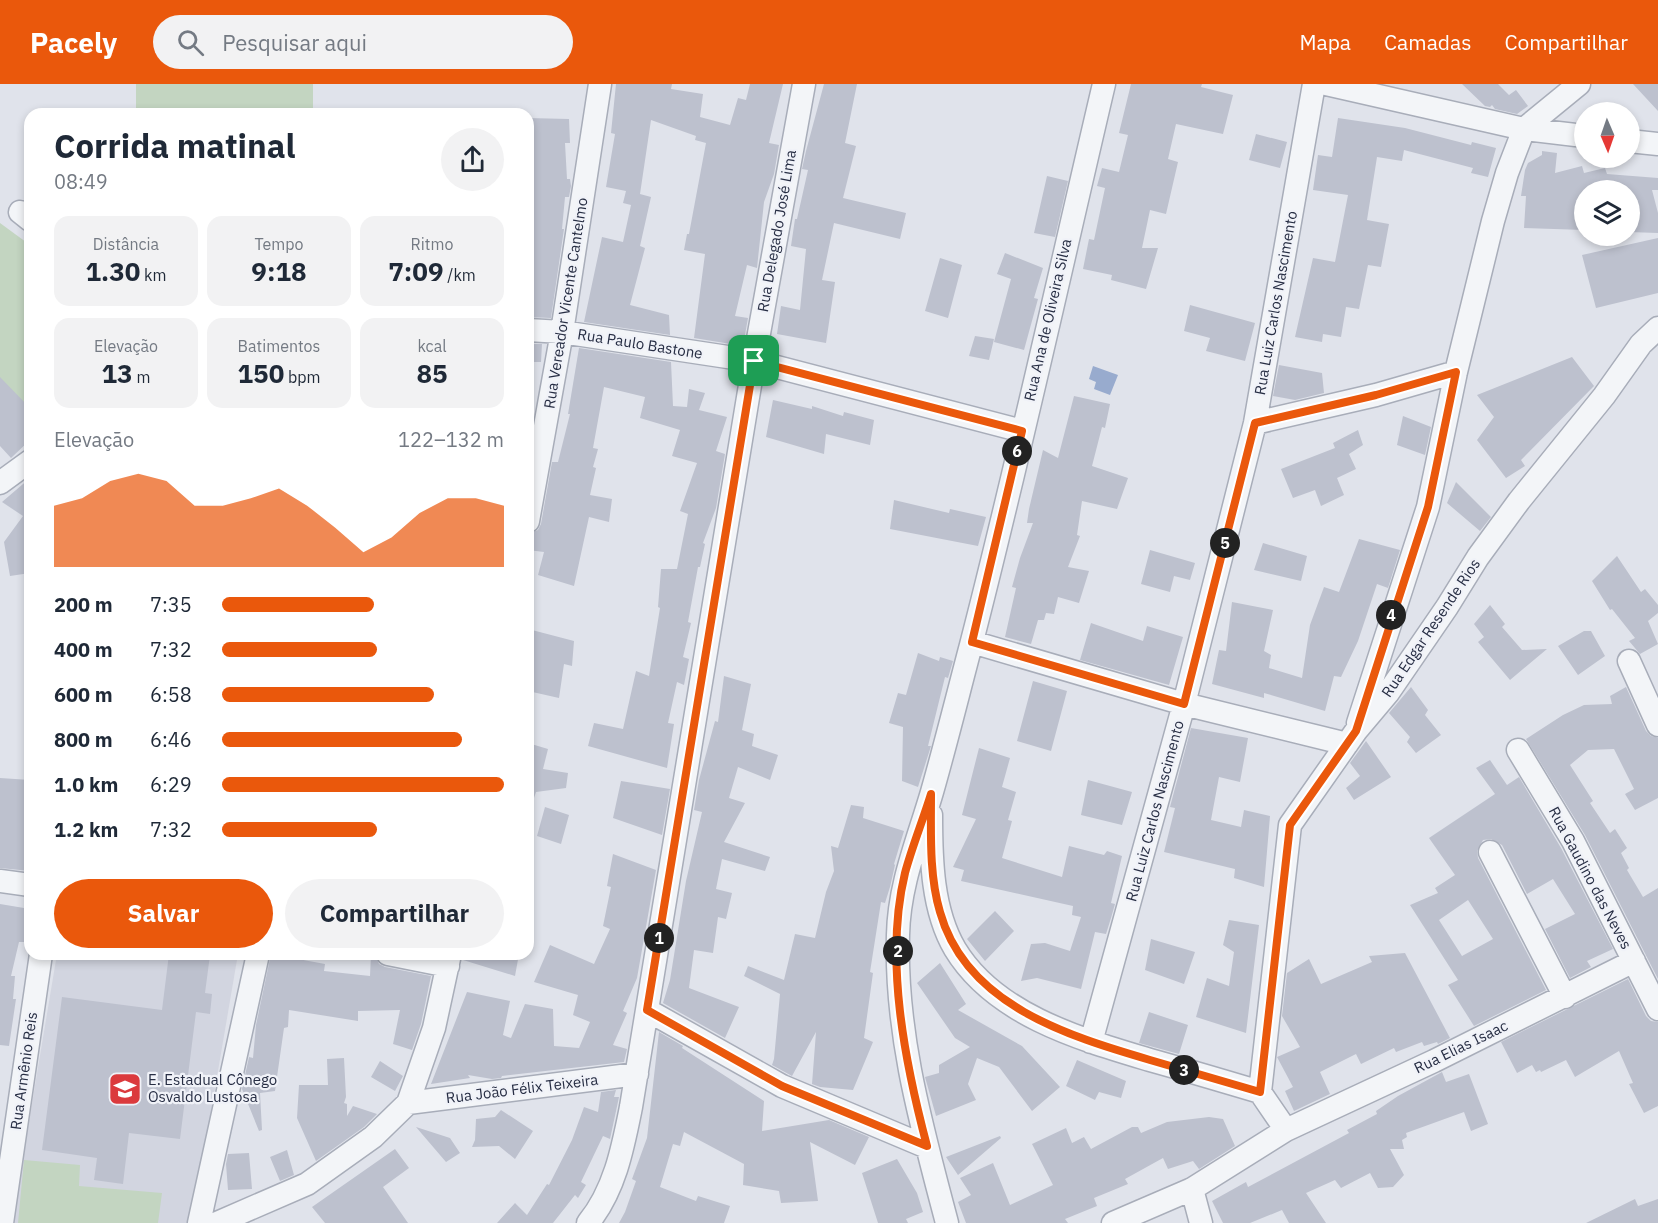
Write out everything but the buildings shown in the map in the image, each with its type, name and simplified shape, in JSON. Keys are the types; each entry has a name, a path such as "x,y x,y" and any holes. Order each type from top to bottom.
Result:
{"street":[{"name":"Rua Vereador Vicente Cantelmo","path":"534,488 562,332 600,84"},
{"name":"Rua Delegado José Lima","path":"588,1223 600,1208 615,1173 624,1141 637,1074 754,361 804,84"},
{"name":"Rua Ana de Oliveira Silva","path":"947,1223 905,1051 898,989 898,932 905,874 931,794 972,642 1104,84"},
{"name":"Rua Luiz Carlos Nascimento","path":"1091,1042 1184,704 1255,423 1314,84"},
{"path":"1326,84 1524,129 1574,135"},
{"path":"972,642 1184,704 1351,737 1428,507 1456,372 1493,221 1524,129 1579,84"},
{"path":"1640,142 1658,144"},
{"name":"Rua Edgar Resende Rios","path":"1260,1092 1290,825 1351,737 1388,693 1448,607 1478,557 1519,501 1604,396 1641,344 1658,328"},
{"name":"Rua Paulo Bastone","path":"534,330 562,332 754,361 1022,431"},
{"path":"1255,423 1376,395 1456,372"},
{"path":"0,483 24,465"},
{"path":"1629,661 1658,725"},
{"name":"Rua Gaudino das Neves","path":"1518,750 1572,841 1658,1009"},
{"path":"931,794 931,855 940,912 955,949 984,984 1040,1022 1091,1042 1260,1092 1286,1130"},
{"path":"1490,852 1565,997"},
{"path":"0,881 24,884"},
{"name":"Rua Armênio Reis","path":"2,1223 40,960"},
{"path":"199,1223 257,960"},
{"path":"217,1223 307,1184 373,1137 408,1104 434,1028 449,960"},
{"name":"Rua Elias Isaac","path":"1113,1223 1192,1189 1286,1130 1565,997 1634,961"},
{"path":"647,1010 782,1086 927,1146"},
{"name":"Rua João Félix Teixeira","path":"408,1104 637,1074"},
{"path":"1192,1189 1201,1223"}],"shaded area":[{"name":"E. Estadual Cônego Osvaldo Lustosa","path":"56,960 237,960 192,1223 12,1223"}],"green space":[{"path":"136,84 313,84 313,108 136,108"},
{"path":"0,223 24,241 24,403 0,422"},
{"path":"24,1160 80,1165 79,1186 162,1193 158,1223 18,1223"}],"water":[{"path":"1093,366 1118,375 1110,395 1094,389 1096,382 1089,379"}],"place":[{"name":"E. Estadual Cônego Osvaldo Lustosa","path":"125,1089"}],"route":[{"path":"754,361 1022,431 972,642 1184,704 1255,423 1376,395 1456,372 1428,507 1356,731 1290,825 1260,1092 1091,1042 1040,1022 984,984 955,949 940,912 931,855 931,794 905,874 898,932 898,989 905,1051 927,1146 782,1086 647,1010 754,361"}]}
